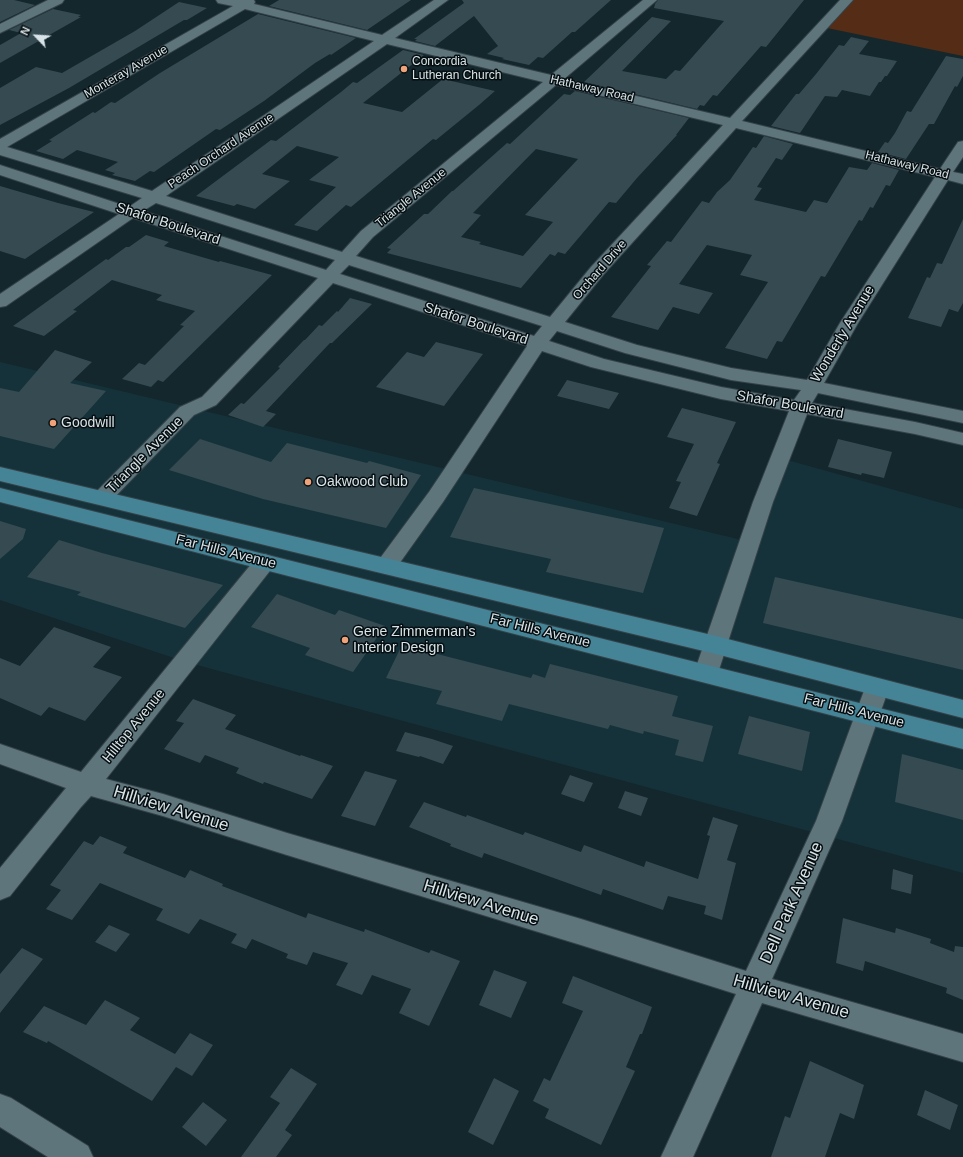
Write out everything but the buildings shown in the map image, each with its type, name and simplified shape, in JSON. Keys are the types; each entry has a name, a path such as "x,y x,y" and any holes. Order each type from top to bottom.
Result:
{"main road":[{"name":"Far Hills Avenue","path":"0,474 716,645 877,688 963,709"},
{"name":"Far Hills Avenue","path":"0,495 963,739"}],"street":[{"path":"0,29 58,0"},
{"name":"Hathaway Road","path":"222,0 247,3 384,39 963,179"},
{"name":"Peach Orchard Avenue","path":"0,302 442,0"},
{"name":"Triangle Avenue","path":"102,498 187,412 209,401 315,277 337,256 367,234 540,77 632,0"},
{"name":"Triangle Avenue","path":"447,161 555,80 651,0"},
{"name":"Orchard Drive","path":"386,566 436,497 538,343 597,271 847,0"},
{"name":"Monteray Avenue","path":"0,145 247,3"},
{"name":"Wonderly Avenue","path":"706,673 763,502 800,408 848,323 963,145"},
{"name":"Shafor Boulevard","path":"0,150 154,197 632,349 731,374 880,398 963,417"},
{"name":"Shafor Boulevard","path":"0,170 132,213 315,277 538,343 598,363 666,381 721,393 915,428 963,439"},
{"name":"Triangle Avenue","path":"187,412 188,400 199,389"},
{"name":"Hilltop Avenue","path":"0,888 72,799 87,784 266,562"},
{"name":"Dell Park Avenue","path":"677,1157 829,821 877,688"},
{"name":"Hillview Avenue","path":"0,754 87,784 163,805 754,987 963,1048"},
{"path":"0,1108 77,1157"}],"shaded area":[{"path":"847,0 963,0 963,56 822,27"},
{"path":"0,362 750,542 780,458 963,509 963,873 186,662 0,600"}],"place":[{"name":"Concordia Lutheran Church","path":"404,69"},
{"name":"Goodwill","path":"53,423"},
{"name":"Oakwood Club","path":"308,482"},
{"name":"Gene Zimmerman's Interior Design","path":"345,640"}]}
